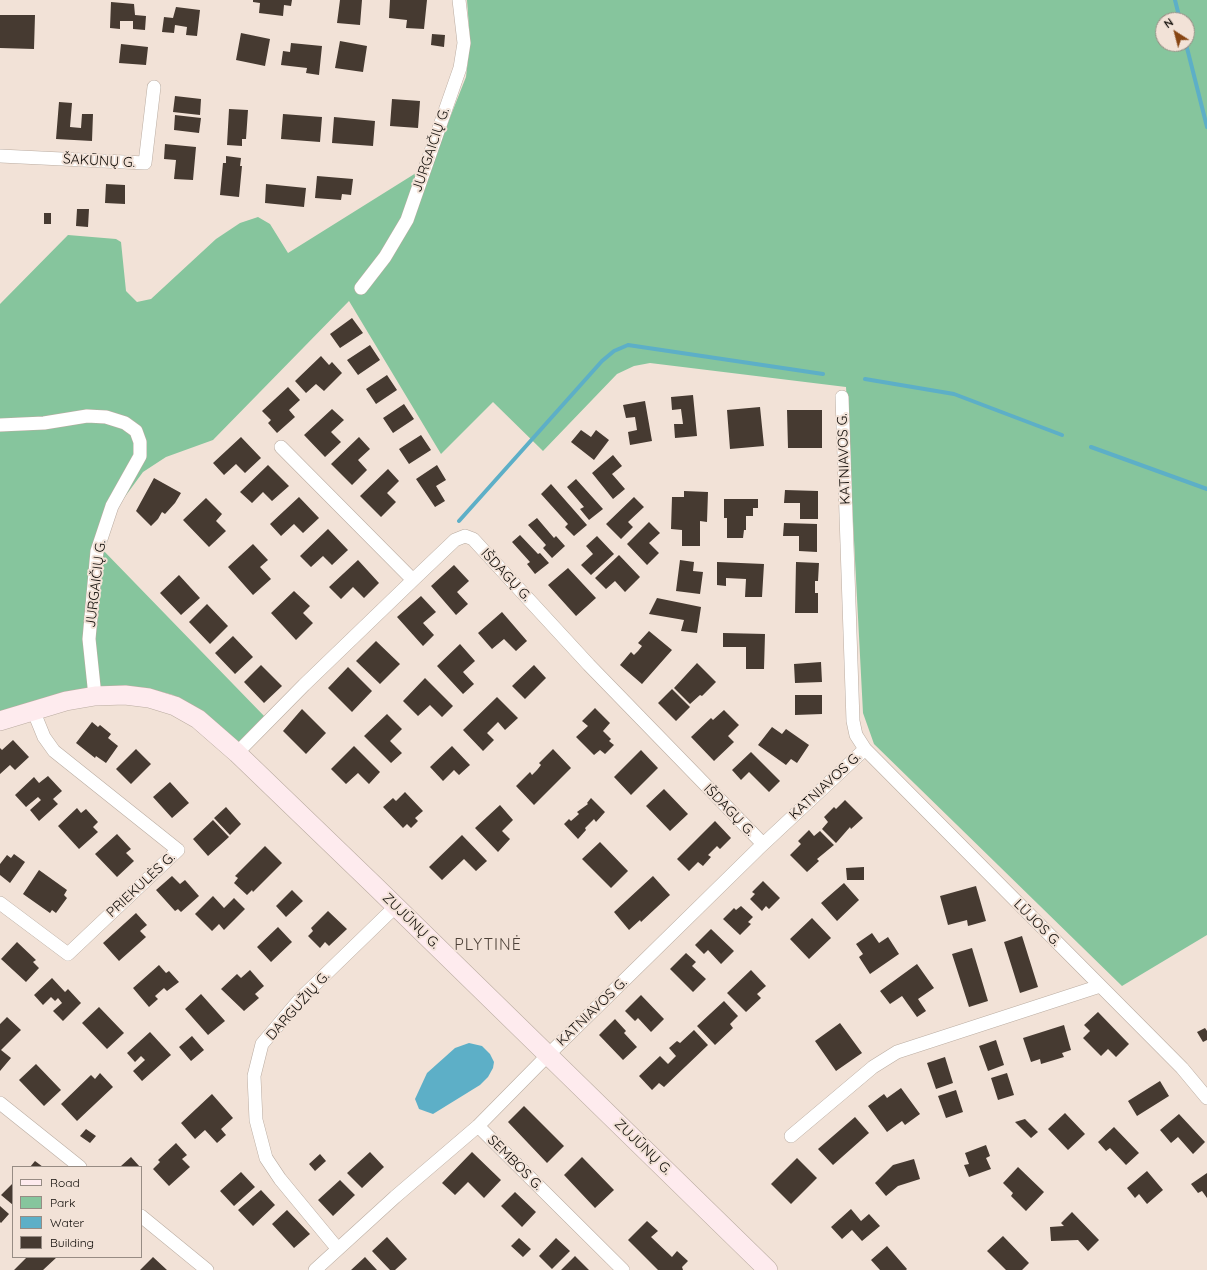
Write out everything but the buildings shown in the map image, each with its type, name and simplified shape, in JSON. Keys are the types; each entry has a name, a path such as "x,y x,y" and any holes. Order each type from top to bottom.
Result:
{"main road":[{"name":"ZUJŪNŲ G.","path":"0,721 66,701 95,696 125,695 149,698 175,706 198,719 237,753 396,906 768,1270"}],"street":[{"name":"JURGAIČIŲ G.","path":"361,288 386,257 407,220 460,68 464,43 459,0"},
{"name":"ŠAKŪNŲ G.","path":"0,156 145,163 154,87"},
{"name":"KATNIAVOS G.","path":"548,1055 763,844 865,749 856,735 853,721 842,397"},
{"name":"JURGAIČIŲ G.","path":"0,425 44,423 86,416 106,417 125,423 136,431 140,442 140,456 112,506 97,551 89,639 95,696"},
{"path":"282,446 413,580"},
{"name":"IŠDAGŲ G.","path":"237,753 304,685 455,540 465,536 473,539 589,665 763,844"},
{"name":"PRIEKULĖS G.","path":"0,903 68,954 178,850 54,751 44,737 33,710"},
{"name":"LŪJOS G.","path":"865,749 1182,1068 1207,1098"},
{"name":"DARGUŽIŲ G.","path":"337,1248 280,1179 266,1158 256,1120 254,1076 262,1044 301,998 396,906"},
{"path":"791,1136 873,1067 897,1052 1100,986"},
{"name":"SEMBOS G.","path":"548,1055 478,1126 624,1270"},
{"path":"0,1103 79,1166"},
{"path":"315,1270 337,1248 478,1126"},
{"path":"142,1217 207,1270"}],"green space":[{"path":"467,0 1207,0 1207,935 1122,986 874,744 863,713 846,387 650,363 634,366 617,374 543,451 493,402 441,454 349,301 213,440 166,457 143,472 124,498 109,524 101,548 266,718 239,746 197,709 173,695 147,688 110,686 72,691 0,713 0,304 68,235 116,239 121,242 126,291 137,302 151,299 216,239 240,223 258,217 270,224 288,253 432,163 466,77 470,41"}],"water":[{"path":"469,1043 482,1046 490,1054 494,1062 493,1068 488,1077 480,1085 433,1114 419,1109 415,1099 427,1073 455,1048"}],"waterway":[{"path":"1175,0 1178,12"},
{"path":"1188,52 1207,127"},
{"path":"459,521 602,361 614,351 628,345 823,374"},
{"path":"865,379 954,394 1062,435"},
{"path":"1091,447 1207,489"}],"district":[{"name":"PLYTINĖ","path":"488,945"}]}
